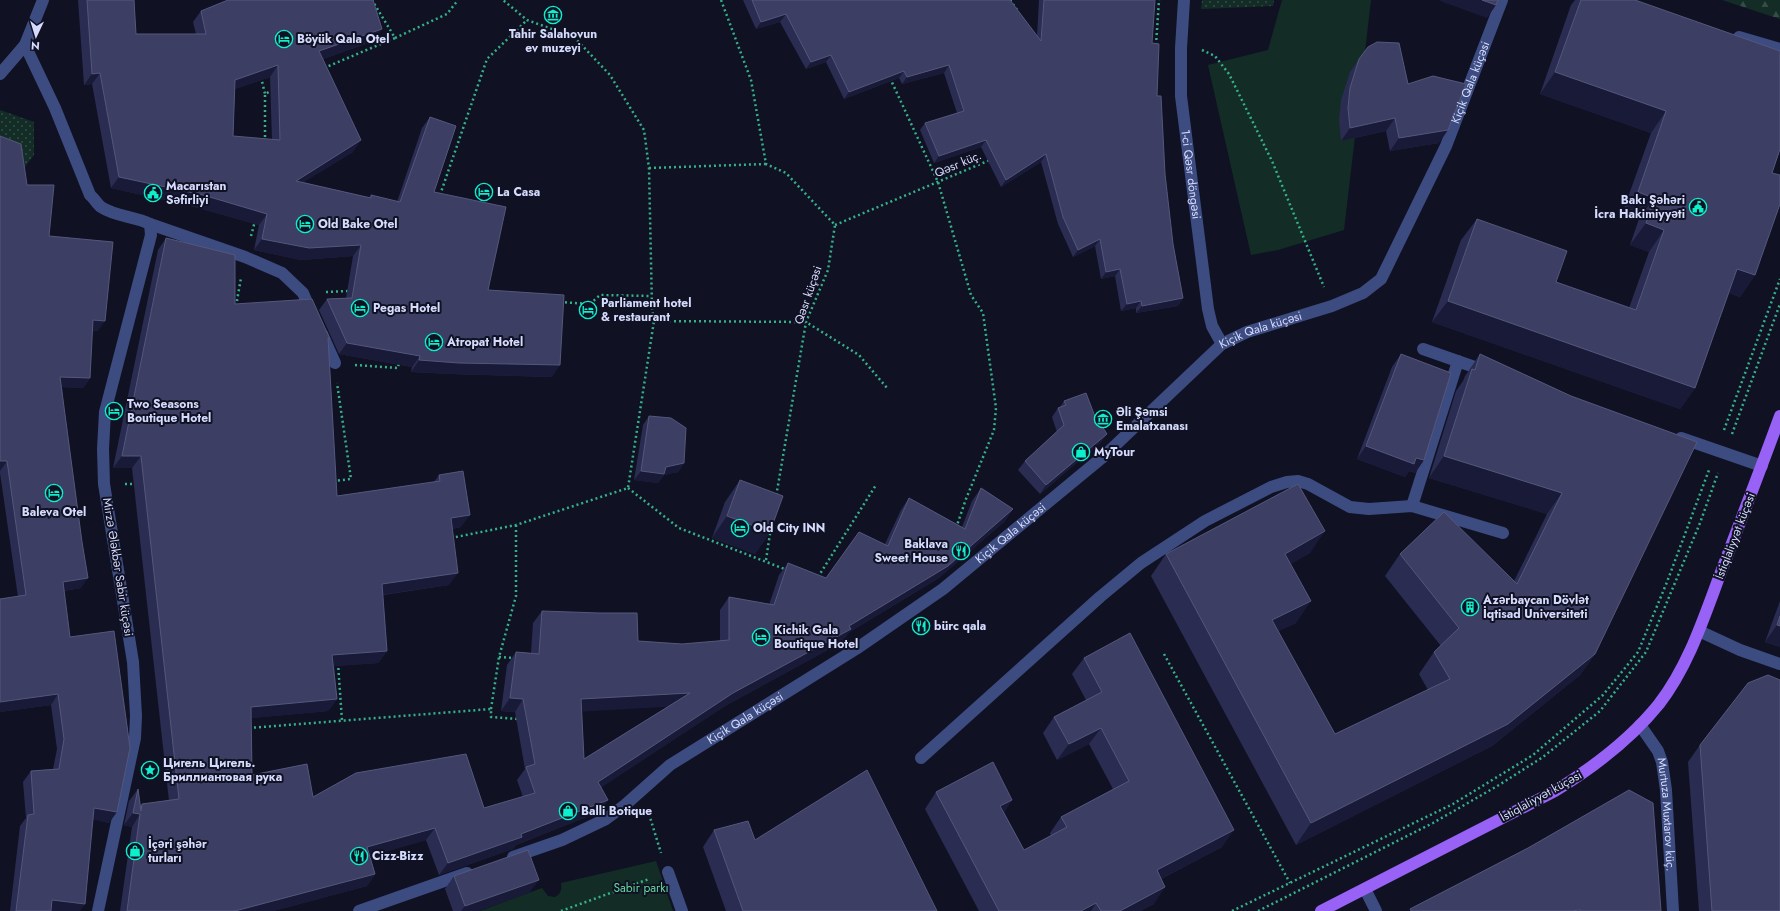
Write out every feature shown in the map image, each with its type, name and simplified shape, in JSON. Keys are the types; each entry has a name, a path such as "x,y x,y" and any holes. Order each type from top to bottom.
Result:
{"main road":[{"name":"İstiqlaliyyət küçəsi","path":"1321,911 1555,791 1584,773 1613,751 1640,725 1659,703 1676,678 1688,656 1699,631 1780,416"}],"street":[{"path":"0,74 25,45 43,0"},
{"name":"1-ci Qəsr döngəsi","path":"1184,0 1181,48 1181,96 1208,309 1212,326 1222,344"},
{"name":"Kiçik Qala küçəsi","path":"503,861 562,840 606,819 625,805 670,765 856,649 943,589 1104,456 1222,344 1247,332 1332,306 1363,294 1380,279 1446,146 1502,0"},
{"path":"1726,34 1780,49"},
{"path":"25,45 55,108 90,195 100,206 117,214 140,219 282,273 303,293 335,363"},
{"name":"Mirzə Ələkbər Sabir küçəsi","path":"98,911 135,738 136,716 133,662 104,484 105,412 151,235 150,224"},
{"path":"1423,349 1495,374"},
{"path":"1412,506 1458,361"},
{"path":"1672,435 1762,466"},
{"path":"921,758 1100,597 1141,563 1205,521 1271,487 1298,481 1308,484 1350,506 1368,509 1412,506 1503,533"},
{"path":"1699,631 1740,650 1780,664"},
{"name":"Murtuza Muxtarov küç.","path":"1640,725 1658,751 1662,762 1666,790 1673,911"},
{"path":"359,911 481,868"},
{"path":"668,872 682,911"},
{"path":"1365,888 1376,911"}],"path":[{"path":"372,0 395,38"},
{"path":"323,69 447,14 458,0"},
{"path":"503,0 527,20 574,36 610,75 644,130 649,168 651,296 654,321 628,488"},
{"path":"721,0 751,80 766,164"},
{"path":"1010,0 1019,13"},
{"path":"1156,45 1159,0"},
{"path":"438,200 487,59 527,20"},
{"path":"1148,44 1200,49 1215,56 1229,74 1272,161 1332,306"},
{"path":"887,71 938,182 970,295 983,313 996,408 994,430 966,499 955,532"},
{"path":"260,72 265,94 266,148"},
{"path":"265,94 272,91"},
{"name":"Qəsr küç.","path":"835,225 995,157"},
{"path":"649,168 766,164 786,173 835,225"},
{"path":"235,310 245,258 257,216"},
{"name":"Qəsr küçəsi","path":"775,500 806,322 828,270 835,225"},
{"path":"1258,911 1433,823 1499,786 1543,757 1600,711 1646,652 1700,523 1721,452 1780,279"},
{"path":"303,293 356,291"},
{"path":"553,301 590,304 600,295 651,296"},
{"path":"1232,911 1453,804 1534,754 1603,694 1638,652 1721,452 1780,304"},
{"path":"654,321 806,322 859,355 887,388"},
{"path":"328,481 351,479 335,363 398,368 399,361"},
{"path":"104,484 143,484"},
{"path":"814,582 876,485"},
{"path":"447,539 516,525 628,488"},
{"path":"628,488 679,528 766,560 794,573"},
{"path":"766,560 772,522"},
{"path":"516,525 516,596 499,657 491,717 522,719"},
{"path":"1164,654 1290,883"},
{"path":"337,657 342,721"},
{"path":"499,657 521,658"},
{"path":"246,729 491,709"},
{"path":"561,911 668,872 641,790"}],"green space":[{"path":"1202,0 1274,0 1273,6 1201,9"},
{"path":"1282,0 1371,0 1344,230 1278,250 1251,255 1208,65 1268,50"},
{"path":"1722,0 1780,0 1780,19"},
{"path":"0,110 34,122 34,155 17,177 0,149"},
{"name":"Sabir parkı","path":"656,861 673,911 480,911 542,888 548,896 555,897 561,891 561,883"}],"building":[{"path":"87,0 134,0 136,34 206,34 201,11 228,0 373,0 382,29 319,51 361,140 296,181 371,198 371,195 400,202 430,117 456,126 434,192 506,207 488,290 564,295 560,365 459,363 419,360 420,356 347,343 327,299 352,298 361,245 309,248 262,239 267,214 203,195 119,177 100,73 92,74","holes":["278,65 280,140 233,136 235,80"]},
{"path":"752,0 1010,0 1041,41 1044,0 1155,0 1152,43 1159,44 1157,96 1161,96 1165,174 1173,244 1183,298 1142,306 1141,301 1127,304 1120,269 1106,272 1100,239 1078,250 1063,217 1046,154 1006,180 986,140 939,156 925,123 964,111 949,65 907,77 904,71 849,92 831,55 811,62 786,14 761,22"},
{"path":"1482,0 1498,0 1496,5"},
{"name":"Bakı Şəhəri İcra Hakimiyyəti","path":"1581,0 1635,0 1780,51 1780,149 1772,173 1780,175 1780,204 1755,275 1737,269 1695,388 1448,301 1477,219 1567,251 1556,282 1636,310 1664,230 1646,223 1654,198 1638,192 1666,111 1555,72"},
{"path":"1377,42 1399,43 1408,84 1433,76 1466,84 1448,130 1399,138 1395,118 1350,128 1348,108 1350,88 1359,59 1368,47"},
{"path":"0,136 21,144 27,185 54,185 49,236 113,242 105,321 93,320 90,378 60,377 88,578 63,582 70,637 114,631 130,748 117,812 94,808 85,904 52,900 51,911 16,911 28,815 34,814 31,771 59,769 64,739 58,694 0,702 0,599 26,595 7,461 0,461"},
{"path":"166,238 235,255 235,304 312,299 330,339 328,338 337,496 440,481 439,475 463,471 470,515 451,518 458,573 382,584 387,651 332,655 337,699 251,707 252,775 307,764 313,797 356,773 466,754 484,808 535,793 526,767 535,764 523,699 510,698 516,652 539,654 542,611 637,613 638,641 682,644 729,640 729,597 774,605 788,563 826,578 859,532 888,546 909,498 965,529 981,488 1013,509 948,566 849,626 851,629 733,693 598,782 608,800 521,834 522,837 448,863 435,828 367,847 375,874 235,911 127,911 140,814 133,813 138,789 141,811 142,804 179,799 141,456 122,456","holes":["690,693 584,759 581,699"]},
{"path":"1401,354 1451,373 1424,460 1416,458 1414,464 1366,446"},
{"name":"Azərbaycan Dövlət İqtisad Universiteti","path":"1480,354 1571,396 1697,442 1595,654 1508,724 1311,823 1166,554 1298,484 1325,531 1285,554 1311,601 1272,620 1335,734 1450,679 1434,652 1459,628 1400,554 1444,512 1517,584 1562,493 1444,456 1472,369 1475,370"},
{"path":"1086,393 1094,414 1107,434 1046,485 1025,461 1064,425 1058,408 1066,405 1064,401"},
{"path":"649,416 671,418 686,428 684,463 666,467 664,474 641,471"},
{"path":"740,480 783,496 770,532 727,516"},
{"path":"1780,616 1780,626 1777,625"},
{"path":"1130,633 1234,830 1157,870 1165,887 1120,911 1101,911 1096,903 1081,911 999,911 936,792 993,762 1012,800 1000,806 1024,850 1067,827 1061,817 1129,781 1101,728 1069,744 1054,717 1102,692 1084,658"},
{"path":"1768,675 1780,680 1780,911 1712,911 1700,745 1748,683"},
{"path":"867,770 937,911 743,911 714,830 748,821 755,840"},
{"path":"1629,790 1653,803 1661,911 1411,911 1410,909 1528,848"},
{"path":"528,850 539,880 465,906 454,876"}],"place":[{"name":"Tahir Salahovun ev muzeyi","path":"553,15"},
{"name":"Böyük Qala Otel","path":"284,39"},
{"name":"La Casa","path":"484,192"},
{"name":"Macarıstan Səfirliyi","path":"153,193"},
{"name":"Bakı Şəhəri İcra Hakimiyyəti","path":"1698,207"},
{"name":"Old Bake Otel","path":"305,224"},
{"name":"Pegas Hotel","path":"360,308"},
{"name":"Parliament hotel & restaurant","path":"588,310"},
{"name":"Atropat Hotel","path":"434,342"},
{"name":"Two Seasons Boutique Hotel","path":"114,411"},
{"name":"Əli Şəmsi Emalatxanası","path":"1103,419"},
{"name":"MyTour","path":"1081,452"},
{"name":"Baleva Otel","path":"54,493"},
{"name":"Old City INN","path":"740,528"},
{"name":"Baklava Sweet House","path":"961,551"},
{"name":"Azərbaycan Dövlət İqtisad Universiteti","path":"1470,607"},
{"name":"bürc qala","path":"921,626"},
{"name":"Kichik Gala Boutique Hotel","path":"761,637"},
{"name":"Цигель Цигель. Бриллиантовая рука","path":"150,770"},
{"name":"Balli Botique","path":"568,811"},
{"name":"İçəri şəhər turları","path":"135,851"},
{"name":"Cizz-Bizz","path":"359,856"}]}
